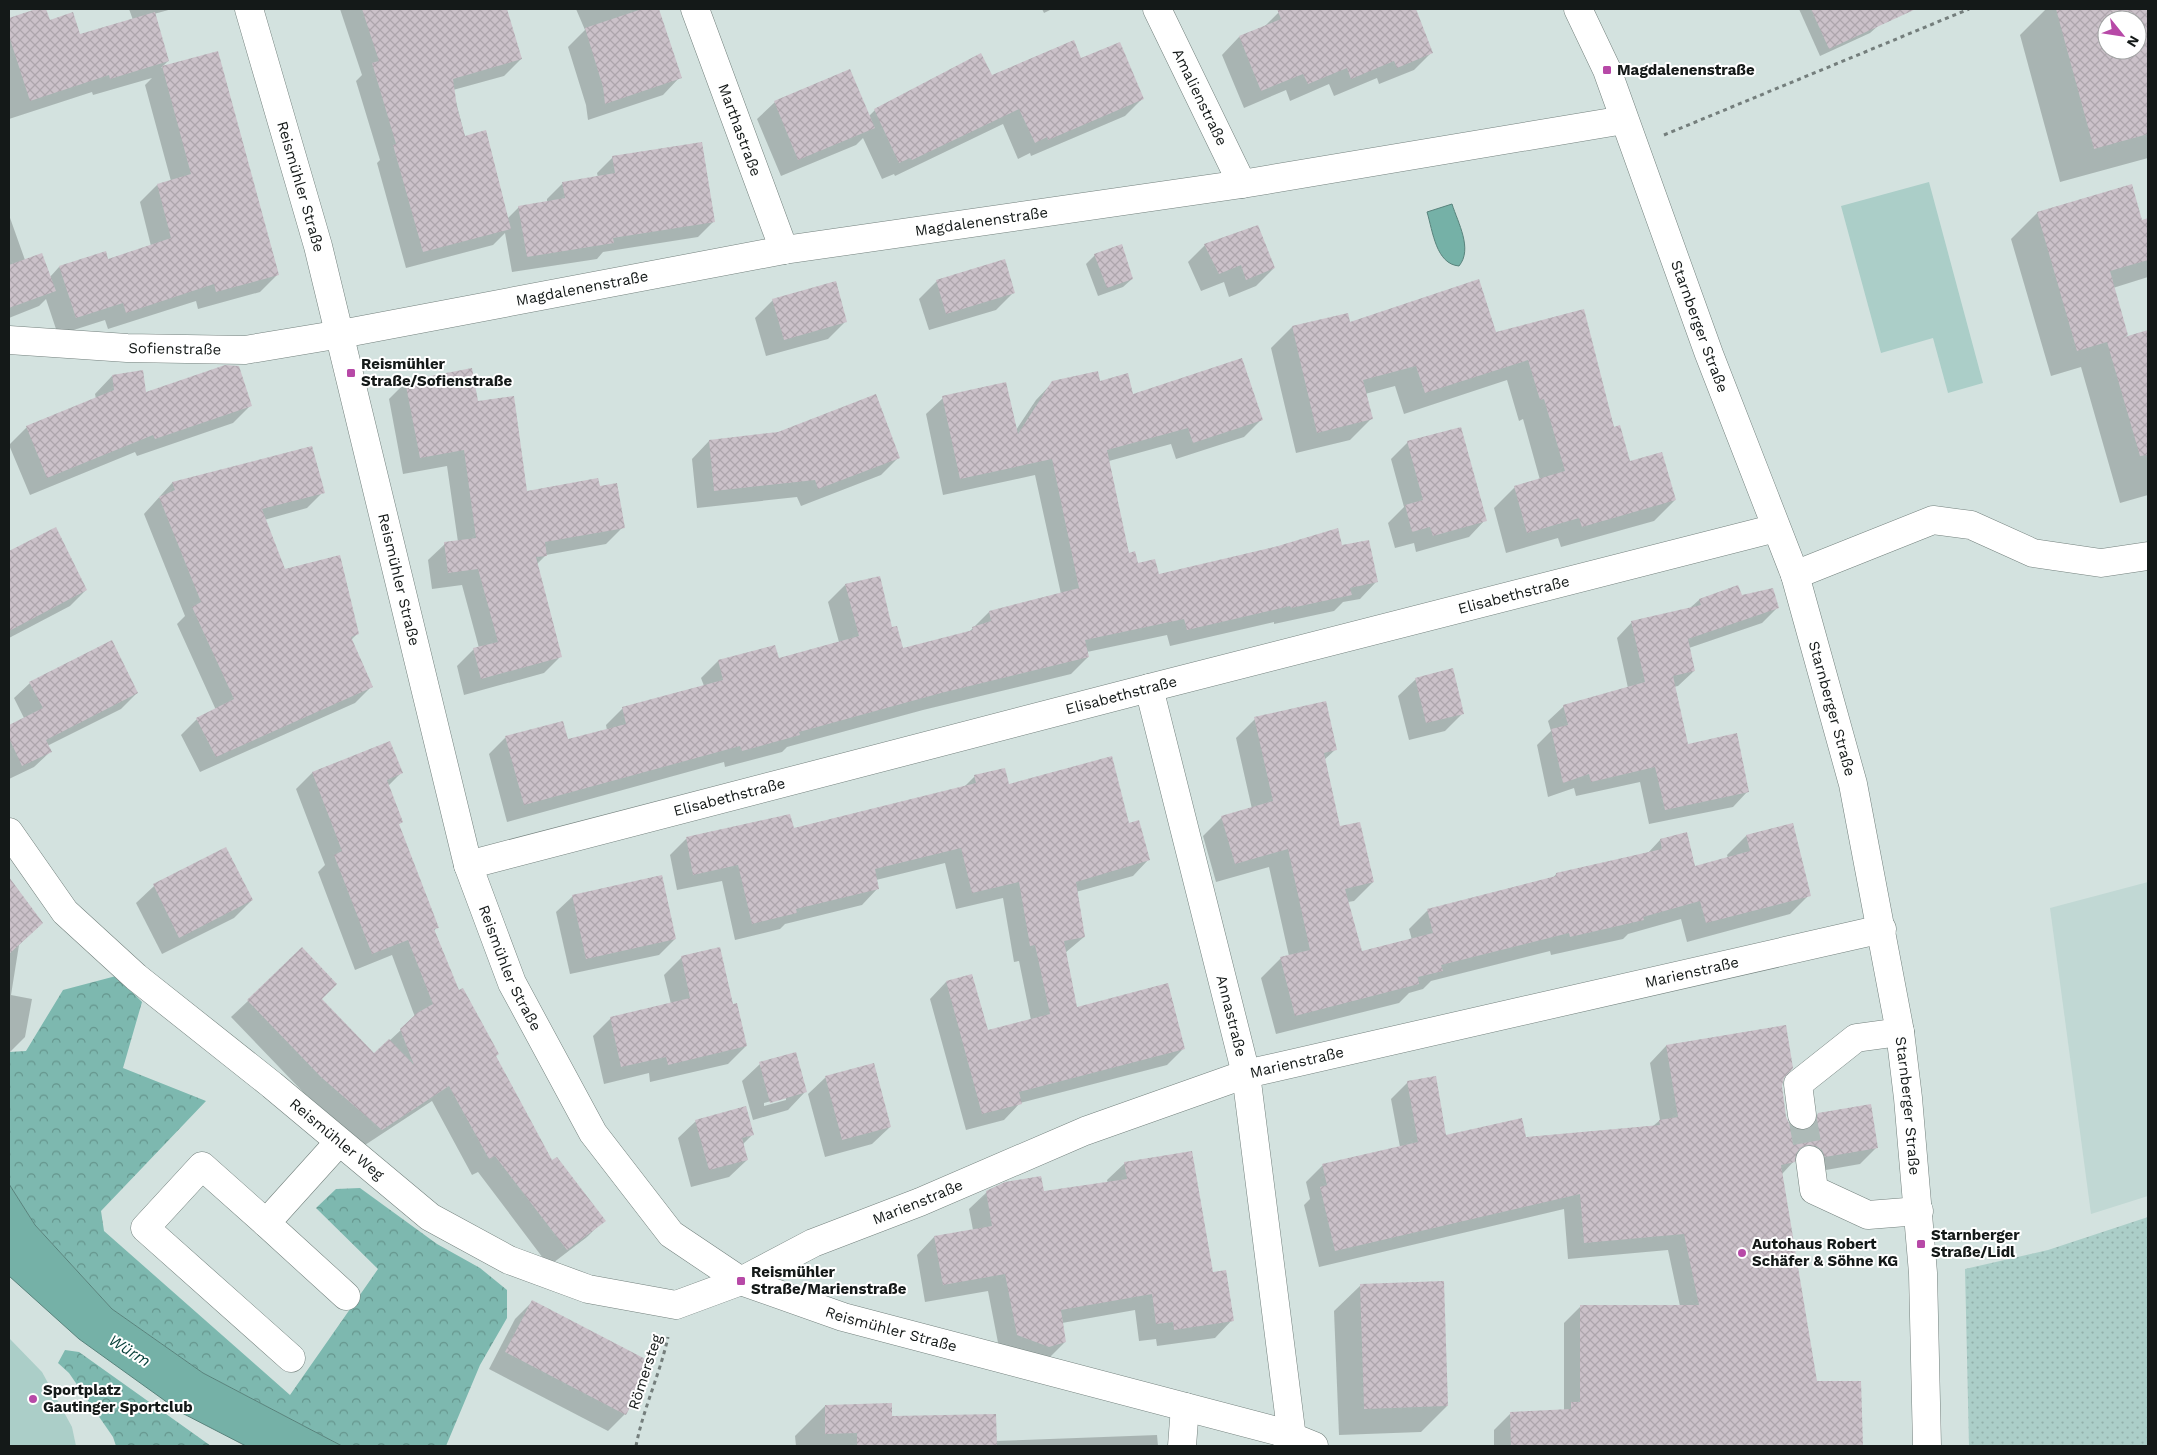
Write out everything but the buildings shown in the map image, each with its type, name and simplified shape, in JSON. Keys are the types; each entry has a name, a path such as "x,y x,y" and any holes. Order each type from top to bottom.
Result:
{"street":[{"name":"Reismühler Straße","path":"249,9 318,246 468,865 512,983 593,1133 671,1234 741,1281 843,1317 1277,1431 1303,1442"},
{"name":"Marthastraße","path":"694,9 784,250"},
{"name":"Amalienstraße","path":"1158,9 1242,184"},
{"name":"Starnberger Straße","path":"1578,9 1607,70 1709,354 1795,576 1853,784 1900,1032 1919,1211 1927,1446"},
{"name":"Magdalenenstraße","path":"340,334 784,250 1242,184 1624,120"},
{"name":"Sofienstraße","path":"9,340 127,348 245,350 340,334"},
{"path":"1795,576 1933,520 1971,525 2033,553 2100,563 2148,556"},
{"name":"Elisabethstraße","path":"468,865 1776,528"},
{"name":"Annastraße","path":"1149,688 1246,1074 1303,1442"},
{"name":"Reismühler Weg","path":"9,832 65,912 136,977 430,1217 509,1260 588,1290 676,1305 741,1281"},
{"name":"Marienstraße","path":"741,1281 814,1243 920,1202 1085,1132 1246,1074 1882,929"},
{"path":"1802,1116 1798,1084 1856,1038 1900,1032"},
{"path":"266,1223 340,1142"},
{"path":"1810,1160 1814,1190 1868,1215 1919,1211"},
{"path":"291,1358 145,1228 202,1166 346,1296"},
{"path":"1182,1446 1185,1407"}],"path":[{"path":"1635,147 1969,9"},
{"name":"Römersteg","path":"636,1446 641,1421 663,1360 676,1305"}],"shaded area":[{"path":"1929,182 1983,383 1948,393 1933,338 1881,353 1841,206"},
{"path":"2148,882 2148,1196 2091,1214 2050,908"},
{"path":"2148,1217 2148,1446 1969,1446 1965,1269 2048,1250"},
{"name":"Sportplatz Gautinger Sportclub","path":"9,1338 42,1372 72,1427 76,1446 9,1446"}],"green space":[{"path":"116,976 142,1002 123,1068 206,1101 101,1211 104,1231 290,1395 378,1269 316,1208 336,1189 360,1188 437,1244 480,1268 507,1290 507,1318 480,1365 446,1446 342,1446 203,1373 112,1309 35,1225 9,1184 9,1052 26,1051 63,990"},
{"path":"65,1350 79,1352 211,1446 116,1446 113,1437 69,1373 58,1363"}],"water":[{"path":"1452,204 1465,244 1465,252 1459,266 1445,260 1440,253 1427,212"},
{"name":"Würm","path":"9,1184 35,1225 112,1309 203,1373 342,1446 246,1446 182,1413 79,1339 9,1276"}],"tunnel":[{"path":"1802,1115 1810,1160"}],"place":[{"name":"Magdalenenstraße","path":"1607,70"},
{"name":"Reismühler Straße/Sofienstraße","path":"351,373"},
{"name":"Starnberger Straße/Lidl","path":"1921,1244"},
{"name":"Autohaus Robert Schäfer & Söhne KG","path":"1742,1253"},
{"name":"Reismühler Straße/Marienstraße","path":"741,1281"},
{"name":"Sportplatz Gautinger Sportclub","path":"33,1399"}]}
